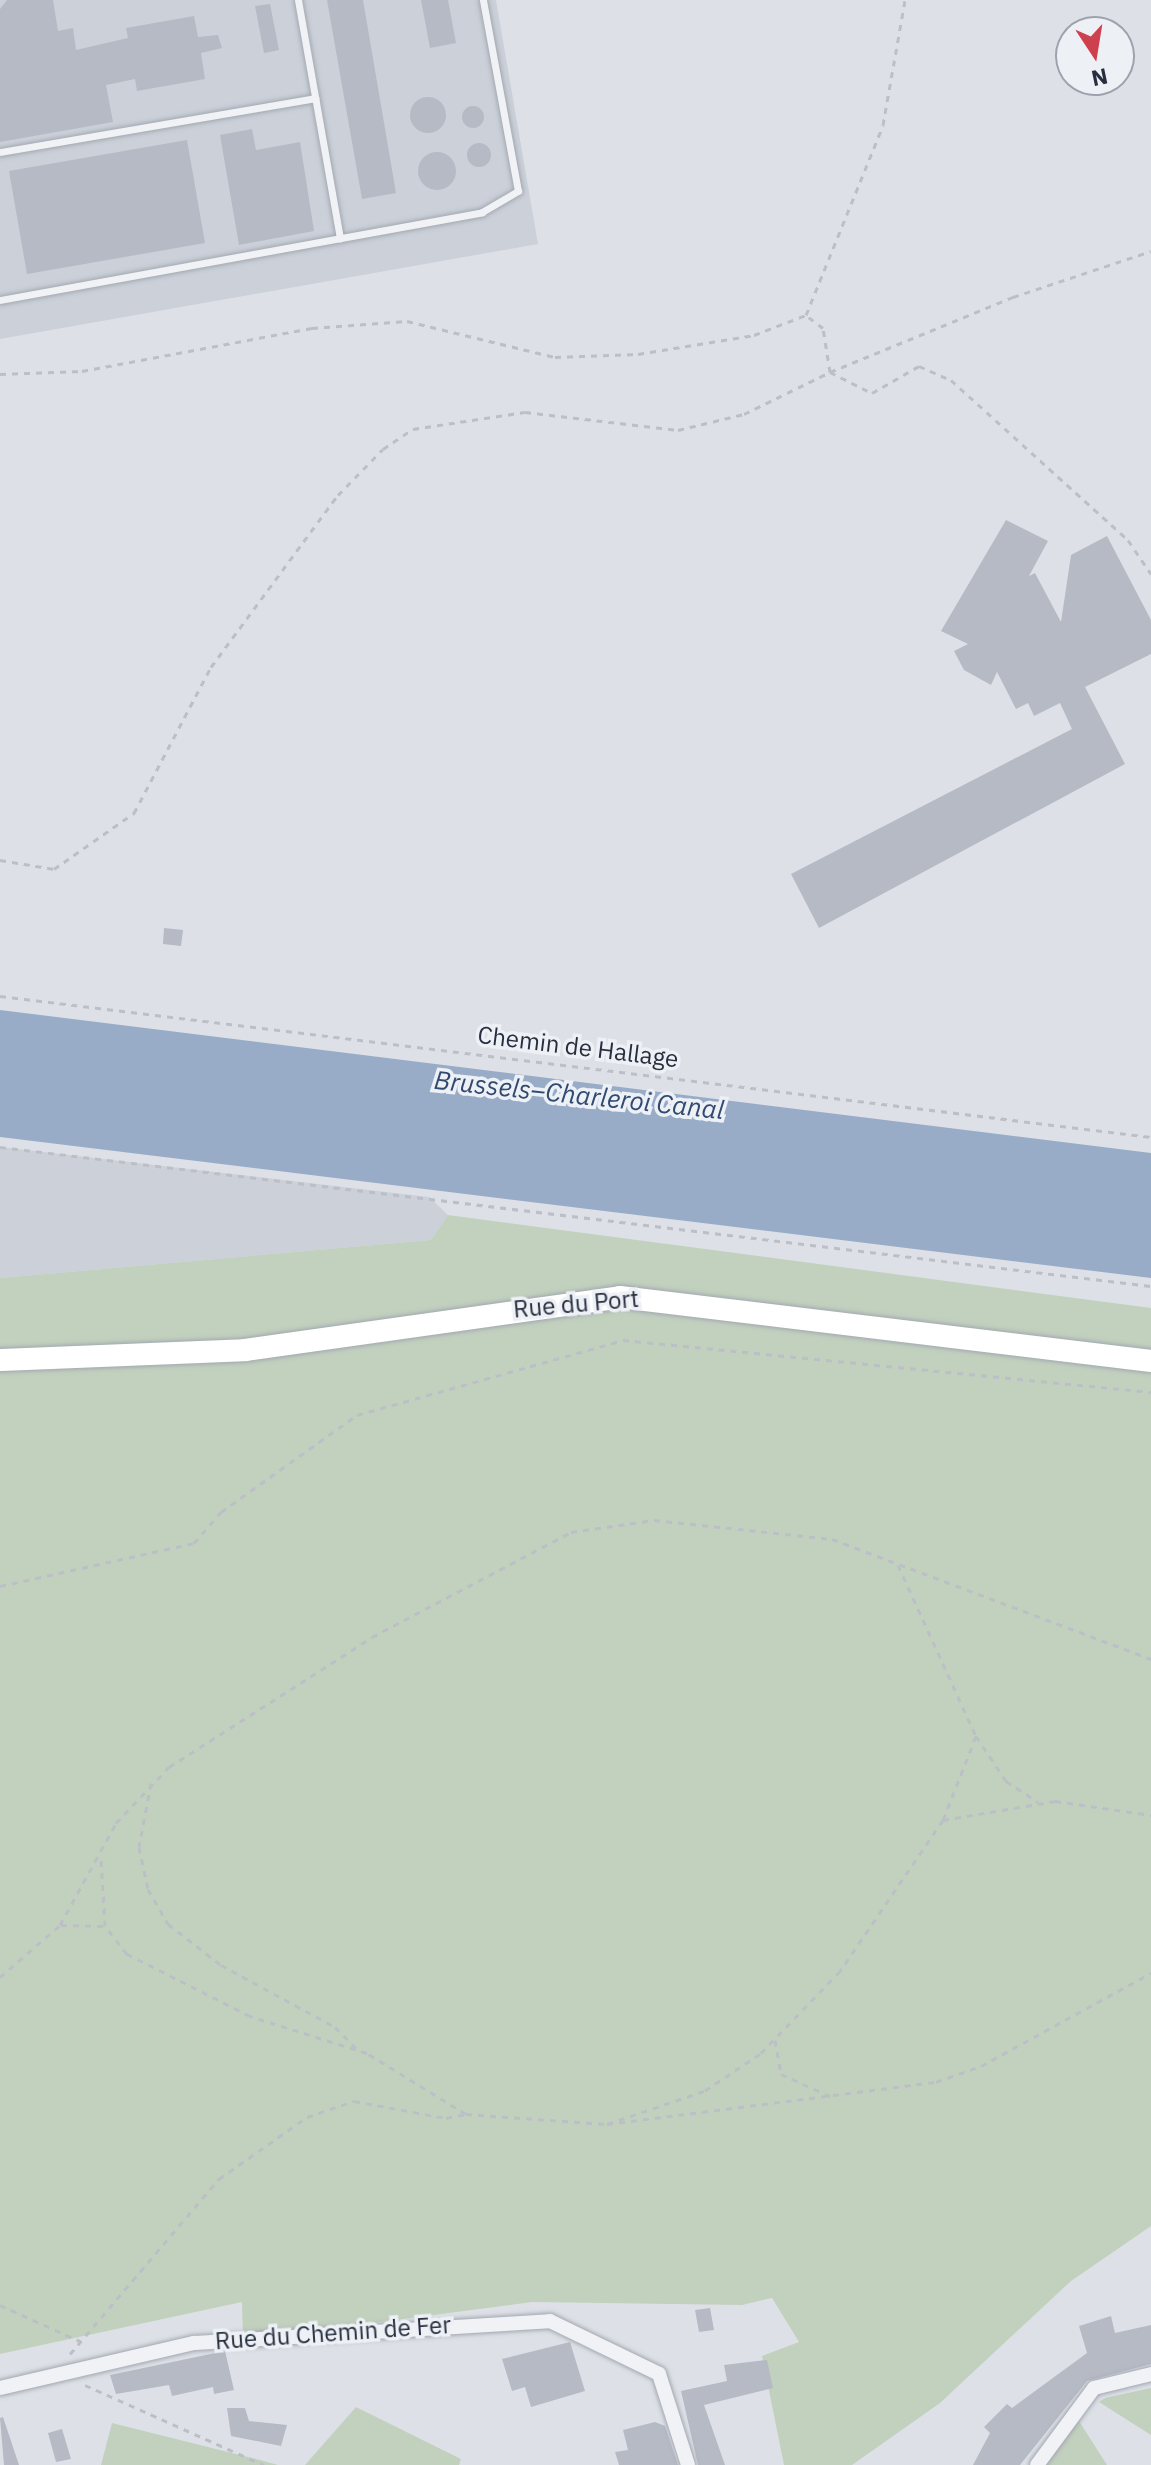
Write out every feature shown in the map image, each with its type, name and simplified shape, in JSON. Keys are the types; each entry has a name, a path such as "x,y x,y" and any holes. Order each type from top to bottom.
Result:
{"main road":[{"name":"Rue du Port","path":"0,1360 245,1350 620,1297 1151,1361"}],"street":[{"name":"Rue du Chemin de Fer","path":"0,2388 194,2343 550,2321 659,2374 688,2465"},
{"path":"1037,2465 1094,2388 1151,2374"}],"lane":[{"path":"298,0 340,238"},
{"path":"0,300 482,212 518,191 483,0"},
{"path":"0,152 315,98"}],"path":[{"path":"0,374 82,371 312,328 407,321 555,357 638,354 754,335 806,315 883,125 905,0"},
{"path":"0,860 54,869 134,813 211,667 338,495 413,429 525,412 678,430 744,414 830,372 1013,297 1151,251"},
{"path":"806,315 823,328 830,372"},
{"path":"830,372 872,393 919,366 951,380 1128,540 1151,574"},
{"name":"Chemin de Hallage","path":"0,996 1151,1137"},
{"path":"0,1147 1151,1286"},
{"path":"0,1586 194,1543 221,1512 357,1415 623,1340 1151,1392"},
{"path":"0,1977 60,1925 102,1857 116,1823 151,1783 372,1637 571,1532 619,1522 695,1521 832,1539 1151,1659"},
{"path":"898,1565 976,1736 1006,1781 1039,1802"},
{"path":"607,2124 704,2091 775,2040 840,1971 943,1820 976,1736"},
{"path":"151,1783 140,1858 168,1924 221,1965 335,2027 356,2049"},
{"path":"943,1820 1039,1802 1151,1815"},
{"path":"102,1857 105,1926 127,1954 165,1978 250,2016 356,2049 466,2114"},
{"path":"60,1925 105,1926"},
{"path":"264,2465 56,2375 80,2341 219,2179 307,2117 354,2101 446,2118 466,2114 607,2124 836,2098 936,2082 981,2066 1151,1973"},
{"path":"775,2040 781,2074 836,2098"},
{"path":"0,2305 80,2341"}],"shaded area":[{"path":"0,0 496,0 538,244 0,339"},
{"path":"0,1147 429,1197 448,1215 431,1240 0,1278"}],"green space":[{"path":"448,1215 1151,1308 1151,2226 1071,2281 940,2403 852,2465 784,2465 762,2356 799,2342 772,2298 742,2305 532,2302 243,2340 242,2302 0,2354 0,1278 431,1240"},
{"path":"1151,2388 1151,2435 1099,2402 1105,2398"},
{"path":"356,2407 461,2459 459,2465 305,2465"},
{"path":"1079,2421 1107,2465 1046,2465"},
{"path":"112,2423 260,2460 278,2465 101,2465"}],"water":[{"name":"Brussels–Charleroi Canal","path":"0,1010 1151,1153 1151,1278 0,1137"}],"building":[{"path":"7,0 53,0 58,31 73,28 76,50 128,38 126,28 194,16 198,37 218,35 222,48 201,53 205,79 137,91 135,79 106,85 113,122 0,142 0,9"},
{"path":"327,0 363,0 396,193 362,199"},
{"path":"421,0 448,0 456,43 430,48"},
{"path":"270,4 279,50 264,53 255,6"},
{"path":"428,97 441,102 446,115 441,128 428,133 415,128 410,115 415,102"},
{"path":"473,106 481,109 484,117 481,125 473,128 465,125 462,117 465,109"},
{"path":"252,129 256,150 300,142 314,231 239,245 220,135"},
{"path":"187,140 205,243 27,274 9,171"},
{"path":"479,143 487,147 491,155 487,163 479,167 471,163 467,155 471,147"},
{"path":"437,152 450,158 456,171 450,184 437,190 424,184 418,171 424,158"},
{"path":"1006,520 1048,541 1029,576 1035,573 1061,622 1071,555 1107,536 1151,620 1151,654 1085,687 1125,764 819,928 791,874 1072,729 1060,703 1034,716 1028,703 1016,709 997,672 991,685 964,670 954,651 968,644 941,631"},
{"path":"164,928 183,930 181,946 163,944"},
{"path":"710,2308 714,2330 699,2332 695,2310"},
{"path":"1111,2316 1115,2333 1151,2325 1151,2364 1087,2381 1020,2465 973,2465 990,2433 984,2427 1007,2404 1012,2408 1087,2353 1079,2326"},
{"path":"570,2342 585,2391 531,2407 525,2387 512,2391 502,2359"},
{"path":"225,2351 234,2390 214,2394 213,2387 172,2396 169,2385 116,2394 110,2375"},
{"path":"767,2360 773,2388 704,2405 725,2465 698,2465 681,2391 727,2381 724,2365"},
{"path":"227,2408 245,2408 249,2421 287,2425 281,2446 231,2436"},
{"path":"3,2417 19,2465 4,2465 0,2418"},
{"path":"655,2422 665,2426 678,2465 619,2465 615,2452 628,2450 623,2430"},
{"path":"62,2429 71,2459 56,2462 48,2433"}]}
